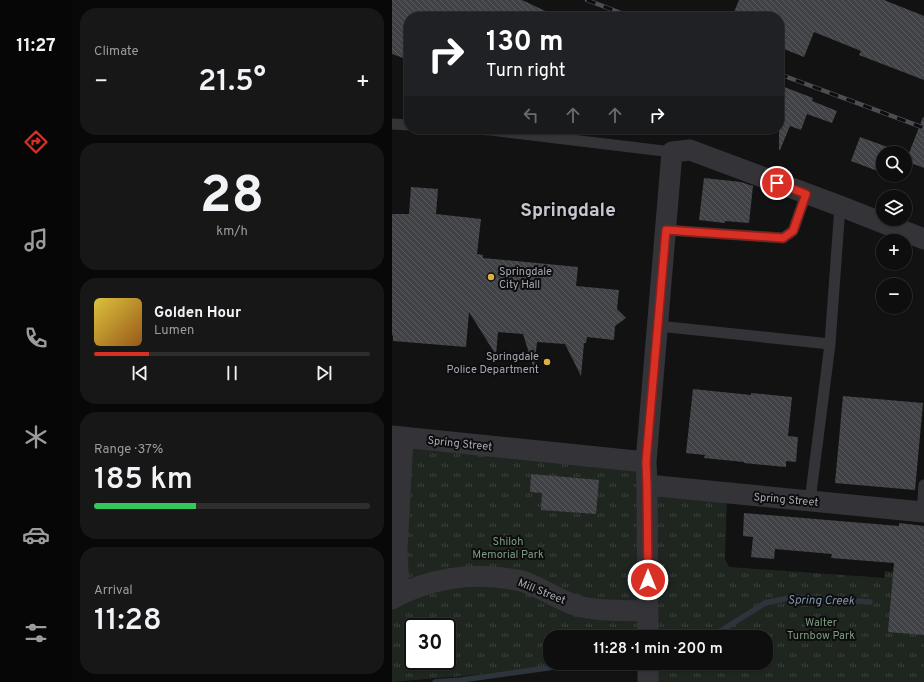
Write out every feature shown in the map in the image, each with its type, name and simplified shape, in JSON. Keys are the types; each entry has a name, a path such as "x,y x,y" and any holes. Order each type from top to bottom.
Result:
{"street":[{"path":"648,630 646,462 672,152 690,150 924,239"},
{"path":"396,597 397,437"},
{"name":"Spring Street","path":"397,437 646,462"},
{"name":"Spring Street","path":"647,485 923,512"},
{"name":"Mill Street","path":"396,597 431,583 456,578 474,576 496,577 522,581 574,604 591,608 648,611"},
{"path":"648,670 648,682"}],"lane":[{"path":"392,124 404,125"},
{"path":"522,134 672,152"},
{"path":"666,230 783,238 793,231 806,194"},
{"path":"810,501 830,344 840,206"},
{"path":"658,326 830,344"},
{"path":"923,512 924,485"}],"green space":[{"name":"Shiloh Memorial Park","path":"403,437 646,462 648,485 727,493 725,559 729,567 884,578 885,571 924,575 924,682 648,682 648,670 773,670 773,630 543,630 543,667 392,682 392,599"}],"building":[{"path":"392,0 522,0 547,12 404,12 404,58 392,54"},
{"path":"739,0 884,0 924,16 924,80 859,55 861,51 814,32 804,57 784,49 784,12 734,12"},
{"path":"784,87 813,98 812,101 837,111 832,123 807,114 801,130 790,126 779,150 779,134 784,134"},
{"path":"923,117 924,168 912,163 912,146"},
{"path":"860,137 885,146 876,146 876,170 851,161"},
{"path":"704,178 741,182 753,186 749,223 725,221 725,223 699,220"},
{"name":"Springdale City Hall","path":"411,187 438,189 436,214 481,219 477,254 483,255 483,258 578,267 576,286 619,290 617,309 626,318 615,326 614,340 587,337 586,343 584,343 581,376 565,344 537,342 534,369 523,334 498,332 496,355 469,312 466,347 393,341 392,214 409,214"},
{"path":"693,389 751,395 751,393 792,397 788,436 798,437 796,462 786,461 786,467 704,458 705,455 686,453"},
{"path":"843,396 923,403 915,490 835,483"},
{"path":"531,474 599,480 596,514 541,510 542,493 530,492"},
{"path":"744,513 899,526 899,523 924,526 924,635 888,632 894,563 831,558 832,554 775,549 774,559 751,557 753,537 743,536"}],"waterway":[{"name":"Spring Creek","path":"722,630 765,603 794,597 870,602"},
{"name":"Spring Creek","path":"435,682 461,680 543,669"}],"railway":[{"path":"587,0 618,12"},
{"path":"784,76 924,128"}],"place":[{"name":"Springdale City Hall","path":"491,277"},
{"name":"Springdale Police Department","path":"547,362"}],"district":[{"name":"Springdale","path":"568,209"}],"route":[{"path":"648,580 646,462 666,230 783,238 793,231 806,194 777,183"}],"park label":[{"name":"Walter Turnbow Park","path":"821,628"}]}
